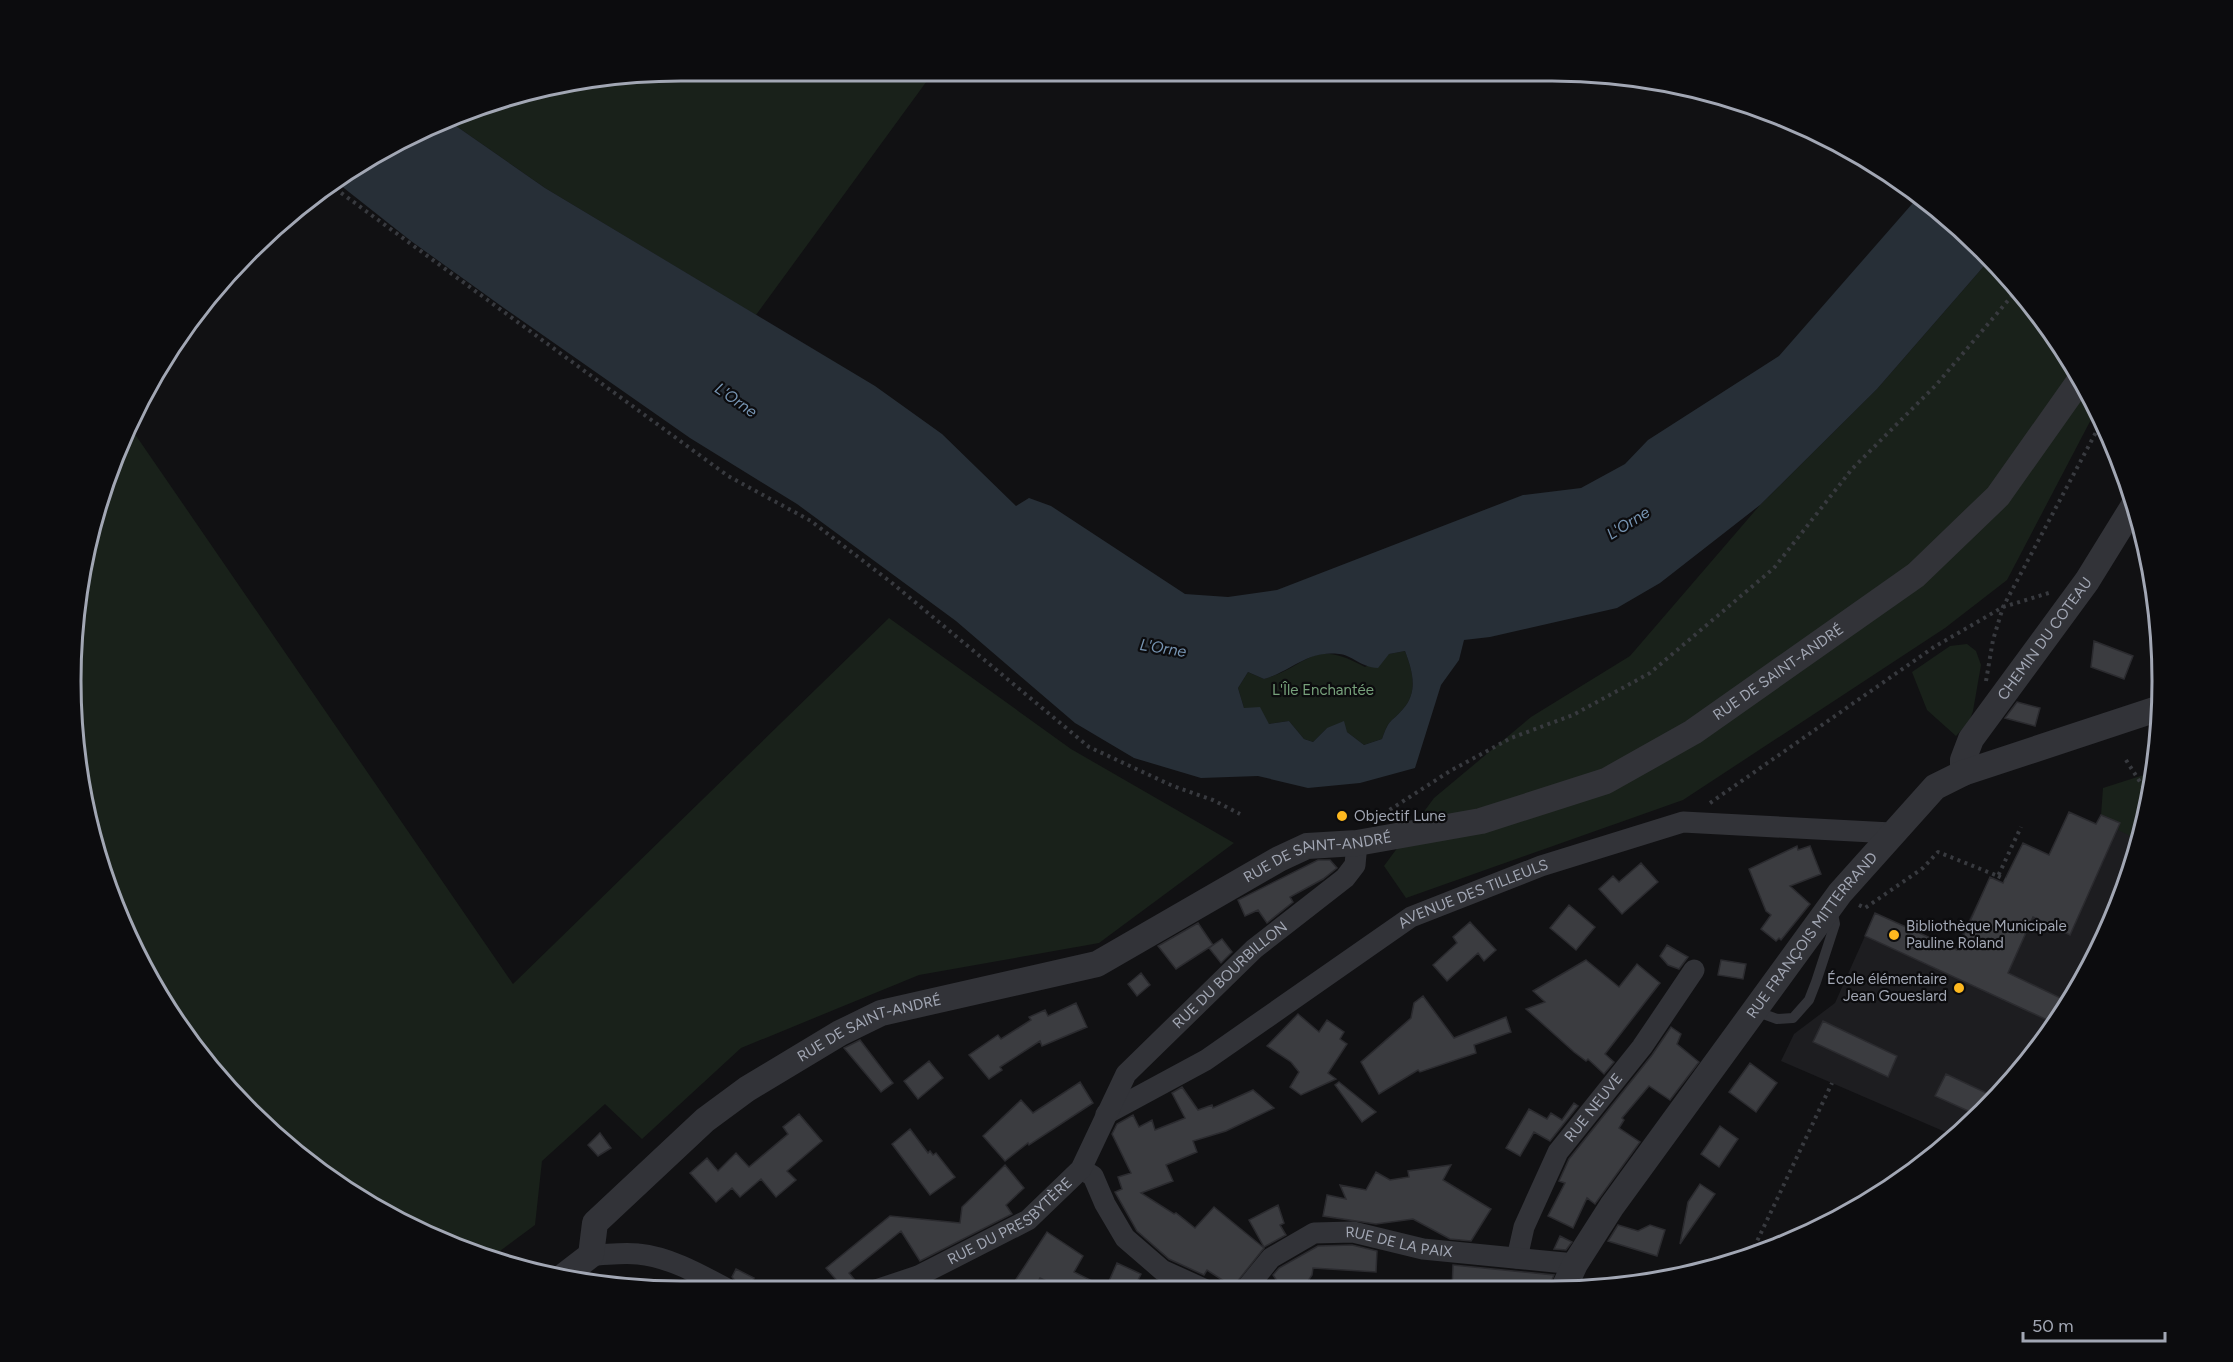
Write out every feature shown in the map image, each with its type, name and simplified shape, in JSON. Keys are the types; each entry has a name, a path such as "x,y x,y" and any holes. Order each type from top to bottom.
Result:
{"street":[{"name":"RUE DE SAINT-ANDRÉ","path":"591,1255 595,1223 705,1120 747,1089 840,1033 881,1013 1097,964 1279,859 1307,846 1357,843 1481,821 1606,782 1693,732 1916,575 1998,496 2075,387"},
{"name":"CHEMIN DU COTEAU","path":"1963,773 1963,760 1971,739 2087,581 2128,514"},
{"name":"RUE FRANÇOIS MITTERRAND","path":"1567,1281 1575,1264 1612,1206 1832,905 1891,833 1935,787 1963,773 2151,711"},
{"name":"AVENUE DES TILLEULS","path":"1106,1114 1206,1060 1411,917 1541,866 1683,822 1891,833"},
{"name":"RUE DU BOURBILLON","path":"1106,1114 1126,1074 1254,949 1345,878 1355,865 1357,843"},
{"name":"RUE NEUVE","path":"1517,1258 1524,1227 1558,1152 1642,1047 1694,970"},
{"name":"RUE DU PRESBYTÈRE","path":"903,1281 918,1276 1028,1220 1081,1169 1106,1114"},
{"path":"1081,1169 1093,1176 1105,1204 1125,1238 1162,1270 1186,1281"},
{"name":"RUE DE LA PAIX","path":"1252,1281 1271,1258 1314,1233 1353,1232 1423,1249 1575,1264"},
{"path":"571,1270 591,1255 635,1253 654,1256 711,1281"}],"lane":[{"path":"1755,1011 1777,1018 1793,1018 1809,1000 1835,924 1832,905"}],"path":[{"path":"337,190 728,476 811,521 892,583 1089,747 1173,786 1213,800 1240,814"},
{"path":"1357,843 1381,814 1450,771 1511,738 1573,715 1650,673 1774,568 1852,469 1936,385 2012,296"},
{"path":"1986,684 1993,640 2002,607 2097,431"},
{"path":"1683,822 1934,647 2002,607 2055,591"},
{"path":"2126,760 2142,785"},
{"path":"1998,876 2021,827"},
{"path":"1859,905 1865,908 1923,868 1938,852 2006,880"},
{"path":"1755,1245 1832,1083"}],"shaded area":[{"name":"École élémentaire Jean Goueslard","path":"2069,812 2092,822 2090,827 2120,823 2132,834 2106,911 2072,981 2028,1046 2003,1077 1947,1133 1781,1061 1794,1034 1835,1003 1865,936 1943,972 1990,877 2004,884 2023,843 2048,854 2043,864 2048,866"}],"green space":[{"path":"927,81 756,315 545,188 455,125 526,101 603,86 642,82"},
{"path":"1984,266 2003,285 2051,348 2072,381 2091,419 2007,580 1945,628 1683,800 1406,898 1384,866 1434,798 1531,717 1630,656 1760,505 1877,389"},
{"path":"135,434 513,984 889,618 1071,749 1234,843 1099,943 919,975 741,1048 642,1139 605,1104 542,1161 535,1225 498,1252 416,1219 348,1180 285,1132 230,1077 182,1014 143,946 127,911 101,836 86,759 81,681 86,603 101,526 113,488"},
{"path":"1967,644 1976,651 1981,665 1973,711 1969,722 1956,736 1927,710 1912,672 1950,646"},
{"name":"L'Île Enchantée","path":"1405,651 1413,680 1408,702 1389,724 1382,739 1364,745 1347,732 1327,728 1313,742 1304,739 1289,721 1269,724 1244,708 1238,688 1248,672 1264,679 1312,656 1333,654 1365,667 1389,654"},
{"path":"2144,775 2132,837 2118,830 2120,823 2101,815 2103,788"},
{"path":"1351,1280 1360,1281 1325,1281"}],"water":[{"name":"L'Orne","path":"455,125 545,188 875,386 942,434 1016,506 1029,498 1051,506 1185,594 1228,597 1277,590 1523,495 1581,488 1625,464 1648,440 1779,356 1913,202 1948,230 1984,266 1877,389 1760,505 1660,583 1617,608 1490,637 1464,640 1459,660 1441,685 1415,768 1360,783 1308,788 1258,776 1201,778 1134,758 1075,723 956,621 797,504 690,438 411,241 342,186 381,161","holes":["1405,651 1412,673 1413,688 1408,702 1389,724 1382,739 1364,745 1347,732 1344,721 1327,728 1313,742 1304,739 1289,721 1269,724 1260,707 1244,708 1238,688 1248,672 1264,679 1309,658 1328,654 1344,655 1366,666 1378,668 1389,654"]}],"building":[{"path":"2094,641 2133,656 2124,679 2091,667"},
{"path":"2017,702 2040,708 2035,726 2005,718"},
{"path":"2069,812 2096,824 2101,815 2120,823 2070,935 2033,917 2008,973 2061,998 2047,1020 1865,936 1875,913 1957,950 1990,877 2003,883 2023,843 2049,855"},
{"path":"1797,846 1798,850 1810,846 1821,874 1790,886 1810,904 1781,940 1779,938 1776,941 1761,929 1771,915 1766,911 1749,869"},
{"path":"1318,860 1330,860 1337,868 1323,879 1290,897 1293,902 1267,923 1258,910 1245,916 1238,900"},
{"path":"1641,863 1658,882 1622,914 1599,889 1613,876 1619,882"},
{"path":"1569,905 1595,927 1576,950 1550,928"},
{"path":"1470,922 1496,950 1484,961 1478,953 1447,981 1433,965 1457,943 1453,937"},
{"path":"1198,923 1213,945 1176,969 1158,946"},
{"path":"1222,939 1232,952 1221,963 1209,948"},
{"path":"1667,945 1688,957 1679,969 1668,965 1660,956"},
{"path":"1586,960 1619,987 1637,964 1660,983 1605,1054 1614,1062 1604,1074 1588,1059 1586,1061 1574,1052 1526,1009 1545,1002 1533,991"},
{"path":"1721,960 1746,964 1743,979 1718,975"},
{"path":"1141,973 1150,985 1137,996 1128,984"},
{"path":"1423,996 1454,1038 1506,1017 1511,1032 1474,1045 1476,1053 1420,1072 1418,1070 1379,1094 1361,1062 1411,1018 1414,1003"},
{"path":"1076,1003 1087,1027 1042,1046 1040,1041 1000,1067 1002,1070 989,1079 969,1055 998,1035 1001,1039 1031,1020 1029,1017 1045,1010 1048,1016"},
{"path":"1298,1014 1319,1032 1327,1020 1344,1032 1340,1039 1347,1044 1328,1073 1336,1079 1301,1095 1290,1087 1299,1072 1291,1062 1267,1046"},
{"path":"1823,1021 1897,1056 1888,1077 1813,1042"},
{"path":"1671,1027 1681,1034 1677,1044 1699,1062 1670,1100 1649,1086 1622,1118 1624,1120 1619,1128 1640,1142 1595,1204 1587,1198 1573,1228 1548,1216 1565,1183 1559,1181 1569,1159 1652,1055"},
{"path":"860,1040 893,1083 881,1092 844,1048"},
{"path":"929,1061 943,1078 918,1099 904,1081"},
{"path":"1750,1063 1777,1083 1756,1112 1729,1092"},
{"path":"1946,1074 1987,1093 1969,1111 1935,1096"},
{"path":"1080,1082 1093,1103 1029,1145 1028,1143 1005,1161 983,1136 1021,1100 1033,1113"},
{"path":"1339,1082 1376,1112 1362,1122 1335,1085"},
{"path":"1182,1087 1198,1110 1212,1105 1213,1108 1253,1090 1274,1108 1226,1131 1193,1141 1197,1152 1166,1165 1173,1181 1141,1193 1174,1214 1176,1213 1195,1228 1214,1207 1264,1248 1238,1281 1224,1281 1207,1270 1204,1275 1169,1259 1137,1231 1115,1192 1122,1189 1118,1177 1131,1173 1112,1134 1117,1124 1133,1115 1139,1127 1152,1120 1155,1130 1185,1118 1172,1093"},
{"path":"1574,1103 1578,1106 1550,1141 1534,1132 1520,1156 1506,1148 1529,1109 1547,1119 1551,1113 1562,1120"},
{"path":"799,1114 822,1141 787,1171 796,1180 776,1197 761,1179 740,1197 732,1188 716,1202 690,1173 707,1158 718,1171 736,1153 749,1167 788,1134 783,1127"},
{"path":"1720,1126 1738,1139 1719,1167 1701,1154"},
{"path":"910,1129 928,1153 930,1151 933,1155 936,1153 955,1177 930,1195 892,1144"},
{"path":"600,1133 611,1148 598,1156 588,1145"},
{"path":"1005,1165 1024,1188 1006,1205 1012,1214 920,1261 901,1231 849,1273 856,1281 837,1281 826,1268 890,1216 960,1223 962,1207"},
{"path":"1451,1165 1443,1180 1491,1209 1471,1241 1450,1239 1413,1219 1376,1224 1323,1216 1327,1195 1346,1199 1340,1185 1366,1190 1376,1172 1390,1180 1409,1177 1408,1171"},
{"path":"1700,1184 1715,1194 1680,1244 1688,1202"},
{"path":"1278,1205 1284,1223 1280,1225 1286,1235 1264,1247 1249,1220"},
{"path":"1618,1225 1638,1231 1650,1225 1665,1230 1657,1256 1608,1241"},
{"path":"1047,1232 1083,1256 1074,1272 1092,1281 1046,1281 1040,1278 1038,1281 1015,1281"},
{"path":"1560,1236 1572,1242 1566,1250 1554,1249"},
{"path":"1352,1245 1377,1251 1376,1272 1313,1268 1308,1281 1277,1281 1273,1275 1279,1268 1318,1246"},
{"path":"1117,1263 1141,1274 1138,1281 1109,1281"},
{"path":"1453,1265 1554,1275 1552,1281 1452,1281"},
{"path":"736,1269 754,1278 752,1281 735,1281 732,1277"}],"place":[{"name":"Objectif Lune","path":"1342,816"},
{"name":"Bibliothèque Municipale Pauline Roland","path":"1894,935"},
{"name":"École élémentaire Jean Goueslard","path":"1959,988"}]}
